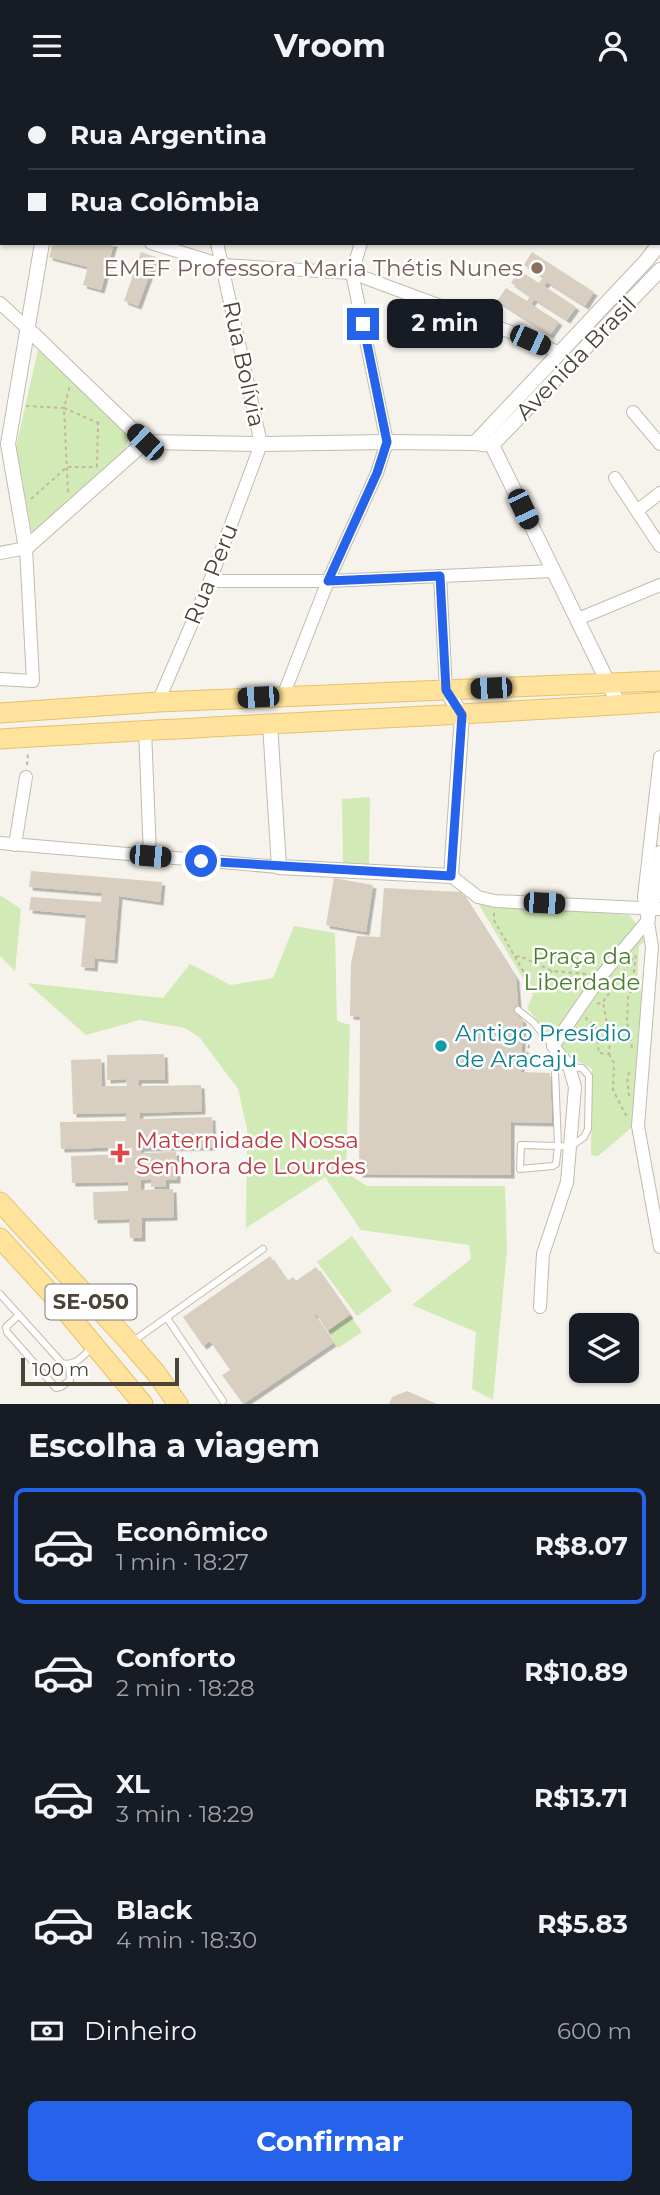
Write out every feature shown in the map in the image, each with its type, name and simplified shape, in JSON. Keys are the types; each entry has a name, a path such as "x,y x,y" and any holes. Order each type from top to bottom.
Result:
{"main road":[{"path":"0,713 158,702 660,681"},
{"path":"0,739 660,702"},
{"name":"SE-050","path":"0,1202 130,1343 178,1404"},
{"name":"SE-050","path":"0,1238 143,1404"}],"street":[{"path":"0,679 33,681 26,548 4,444 15,405 42,245"},
{"path":"157,245 222,265 352,273 560,353"},
{"name":"Rua Bolívia","path":"217,245 261,444"},
{"path":"283,696 328,581 377,473 387,442 352,273 360,245"},
{"name":"Avenida Brasil","path":"475,443 658,245"},
{"path":"646,261 659,272"},
{"name":"Avenida Brasil","path":"492,445 659,272"},
{"path":"0,303 145,442 492,445 619,705"},
{"path":"633,412 660,444"},
{"path":"0,553 26,548 145,442"},
{"name":"Rua Peru","path":"158,702 210,581 261,444"},
{"path":"615,478 660,546"},
{"path":"638,510 660,493"},
{"path":"210,581 328,581 553,571"},
{"path":"440,576 446,690 462,715 451,876"},
{"path":"578,619 660,585"},
{"path":"270,724 279,867"},
{"path":"145,729 150,856"},
{"path":"660,757 651,912 652,947 638,1126 656,1197 660,1247"},
{"path":"15,845 26,777"},
{"path":"0,843 279,867 451,876 478,897 495,901 651,912"},
{"path":"540,1307 543,1254 565,1190 564,1146 575,1087 569,1066 553,1046 602,975 651,912 660,852"}],"lane":[{"path":"518,1010 533,1022 553,1046"},
{"path":"564,1146 520,1145 520,1169 552,1166 558,1160 564,1146 555,1071 560,1066 569,1066"},
{"path":"130,1343 263,1249"},
{"path":"0,1294 62,1363 76,1362 94,1345"},
{"path":"19,1315 6,1327 7,1332 56,1388 69,1380 69,1364"},
{"path":"167,1318 223,1401"}],"path":[{"path":"69,510 64,408 74,373"},
{"path":"15,405 64,408 98,423 117,415"},
{"path":"97,467 98,423"},
{"path":"19,509 67,467 97,467 112,473"},
{"path":"26,777 30,737"},
{"path":"495,901 494,920 534,991 552,971"},
{"path":"605,998 636,954 652,947"},
{"path":"632,1057 627,1022 628,997 632,990 636,954"},
{"path":"515,958 523,957 552,971 602,975"},
{"path":"603,1002 610,1039 609,1054 614,1063 613,1090 632,1124"},
{"path":"586,1015 587,1020 595,1025 599,1053 609,1054"},
{"path":"525,1069 533,1022"},
{"path":"629,1099 627,1076 632,1066"}],"green space":[{"path":"38,350 129,435 125,453 32,534 16,447"},
{"path":"370,797 369,864 343,863 342,799"},
{"path":"0,895 21,909 15,971 0,956"},
{"name":"Praça da Liberdade","path":"478,903 629,915 643,931 644,942 639,946 637,983 642,982 636,1124 598,1156 591,1155 592,1069 563,1052 527,1008 533,995"},
{"path":"294,926 335,933 337,1021 350,1025 346,1173 367,1186 505,1186 507,1250 493,1400 472,1389 476,1332 412,1305 471,1259 469,1245 361,1230 325,1177 246,1228 247,1129 238,1089 200,1038 185,1028 140,1020 86,1035 27,983 163,998 190,964 231,985 273,978"},
{"path":"352,1236 392,1291 357,1316 317,1262"},
{"path":"350,1315 362,1332 338,1348 327,1331"}],"building":[{"path":"52,245 113,245 101,290 83,285 88,267 49,257"},
{"path":"141,252 156,257 138,306 124,301"},
{"path":"532,252 594,292 585,306 547,282 544,286 576,307 567,320 534,299 531,304 559,322 550,335 497,301 506,288 527,301 530,296 511,283 519,270 539,283 543,277 524,265"},
{"path":"31,871 162,882 160,902 119,896 114,960 95,958 94,968 81,967 86,915 29,910 31,897 101,902 102,893 29,887"},
{"path":"334,878 373,885 366,932 326,925"},
{"name":"Antigo Presídio de Aracaju","path":"384,888 461,892 516,978 519,1017 523,1020 521,1072 550,1073 552,1123 511,1122 511,1175 359,1174 360,1017 350,1016 351,963 357,936 380,937"},
{"path":"164,1054 165,1080 138,1080 139,1086 201,1085 202,1111 140,1113 140,1119 212,1117 213,1147 141,1148 141,1153 176,1152 177,1180 166,1180 166,1186 151,1187 151,1179 141,1180 141,1190 173,1189 174,1217 142,1218 142,1238 130,1238 129,1219 94,1220 93,1192 128,1191 128,1182 72,1183 71,1156 128,1154 127,1147 61,1149 60,1122 126,1121 126,1113 73,1114 71,1060 101,1059 102,1086 127,1086 126,1079 107,1080 107,1055"},
{"path":"270,1256 287,1281 293,1277 296,1281 316,1267 350,1315 327,1331 316,1314 314,1315 333,1343 243,1404 222,1375 230,1370 210,1341 203,1346 183,1317"},
{"path":"407,1391 437,1404 389,1404 392,1397"}],"place":[{"name":"EMEF Professora Maria Thétis Nunes","path":"537,268"},
{"name":"Antigo Presídio de Aracaju","path":"441,1046"},
{"name":"Maternidade Nossa Senhora de Lourdes","path":"120,1153"}],"route":[{"path":"201,861 451,876 462,715 446,690 440,576 328,581 377,473 387,442 363,324"}]}
